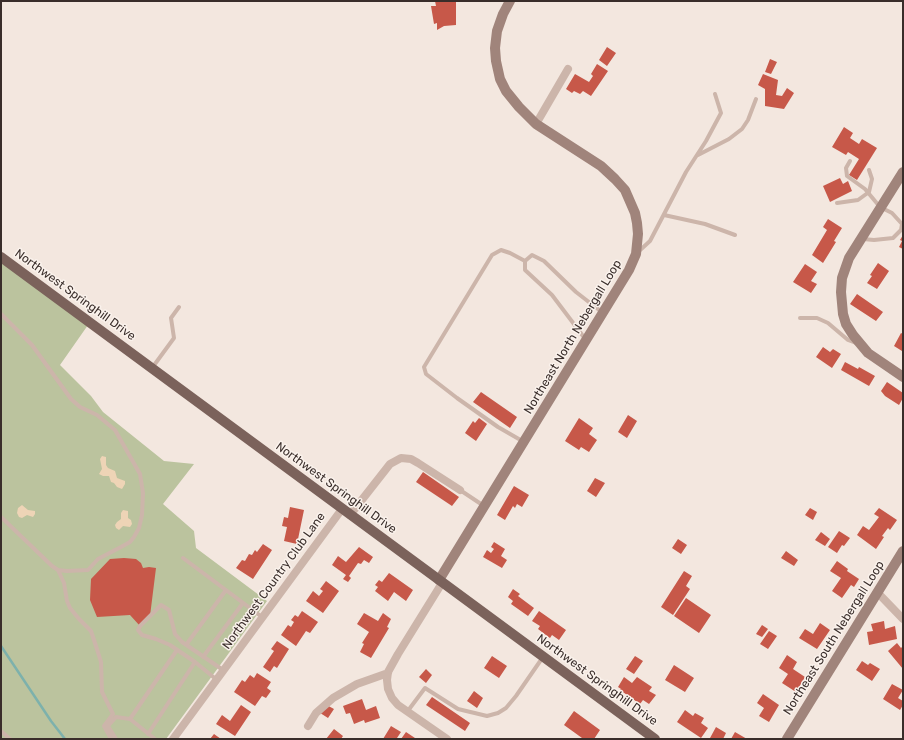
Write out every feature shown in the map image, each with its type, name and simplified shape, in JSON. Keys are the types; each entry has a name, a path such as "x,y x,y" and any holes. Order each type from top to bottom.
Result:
{"main road":[{"name":"Northwest Springhill Drive","path":"1,257 655,739"}],"street":[{"name":"Northeast North Nebergall Loop","path":"441,582 485,506 629,270 636,254 638,234 637,223 635,213 625,190 616,179 601,166 536,124 506,92 500,79 495,48 497,31 503,14 510,1"},
{"path":"536,124 568,69"},
{"path":"903,172 860,238 849,258 840,292 843,314 846,324 853,336 876,359 903,377"},
{"name":"Northwest Country Club Lane","path":"173,739 262,617 346,512 390,464 401,458 411,459 418,462 460,490"},
{"name":"Northeast South Nebergall Loop","path":"787,739 903,551"},
{"path":"441,582 398,654 388,673 387,680 388,689 392,698 407,712 441,737"},
{"path":"877,592 903,619"},
{"path":"308,726 316,713 333,698 357,684 388,673"}],"lane":[{"path":"636,254 650,241 686,172 706,141 721,113 715,94"},
{"path":"696,156 742,130 748,120 756,99"},
{"path":"850,161 846,168 847,176 869,192 880,207 892,213 902,224 900,230 893,238 885,240 860,238"},
{"path":"837,203 858,200 869,192 872,179 869,170"},
{"path":"664,215 705,224 735,234"},
{"path":"524,442 498,427 457,398 426,374 424,367 492,255 500,250 510,253 525,262"},
{"path":"586,341 552,295 525,270 525,262 532,256 544,261 576,292 603,313"},
{"path":"152,368 174,338 171,318 179,307"},
{"path":"1,314 32,345 71,399 80,408 103,419 115,430 141,479 143,493 142,515 139,528 132,539 121,547 98,559 88,570 58,570 1,517"},
{"path":"800,318 817,318 828,323 848,340 861,345"},
{"path":"460,490 485,506"},
{"path":"183,558 262,617"},
{"path":"58,570 64,583 67,601 70,608 78,619 91,631 96,646 101,662 102,692 114,714 104,726 111,739"},
{"path":"186,645 226,590"},
{"path":"203,657 243,603"},
{"path":"217,680 195,662 170,645 142,635 138,630 161,605 169,610 175,634 186,645 203,657 225,669"},
{"path":"130,719 177,650"},
{"path":"407,712 425,688 458,709 487,716 498,713 506,708 516,696 543,656"},
{"path":"148,734 195,662"},
{"path":"116,739 108,726 116,717 130,719 155,739"},
{"path":"1,731 10,739"}],"green space":[{"path":"1,262 88,325 60,365 91,396 103,412 164,461 194,464 163,504 194,531 196,548 267,601 166,739 1,739"}],"sand":[{"path":"102,456 106,457 106,465 108,468 115,471 117,478 125,481 122,489 111,482 109,476 99,474 102,469 100,459"},
{"path":"22,505 28,510 35,511 33,517 27,515 22,518 19,517 17,513 18,508"},
{"path":"123,510 128,511 128,518 131,520 132,524 130,527 123,526 119,530 115,525 121,519 121,513"}],"building":[{"path":"435,1 456,1 456,25 444,26 437,30 437,23 434,24 431,6 436,6"},
{"path":"607,47 616,53 607,66 599,60"},
{"path":"770,59 777,62 771,74 765,72"},
{"path":"597,64 608,71 591,96 583,91 580,94 574,91 572,93 566,89 575,74 589,82 593,76 591,74"},
{"path":"763,74 778,80 776,95 782,96 787,88 794,93 784,109 765,106 765,89 758,85"},
{"path":"844,127 853,133 850,138 859,144 862,139 877,148 857,180 849,175 859,159 848,152 846,155 832,147"},
{"path":"840,178 843,184 848,181 852,191 830,202 823,186"},
{"path":"828,219 842,228 834,241 836,242 823,263 812,255 827,230 823,227"},
{"path":"903,235 903,249 899,247 902,241 900,240"},
{"path":"878,263 889,271 877,289 867,283 872,276 870,275"},
{"path":"805,264 817,272 811,281 817,284 811,293 793,282"},
{"path":"857,294 883,312 876,321 850,304"},
{"path":"901,333 903,334 902,351 894,346"},
{"path":"823,347 830,352 833,349 841,354 832,368 816,357"},
{"path":"845,362 858,369 859,367 875,376 869,386 841,370"},
{"path":"887,382 903,393 903,398 899,405 885,396 881,391"},
{"path":"481,392 517,417 510,428 473,402"},
{"path":"628,415 637,421 627,438 618,432"},
{"path":"479,418 487,424 476,441 465,433 473,421 475,423"},
{"path":"579,418 593,428 589,434 597,440 589,452 581,447 579,450 565,441"},
{"path":"423,472 459,497 452,506 416,482"},
{"path":"595,478 605,483 596,497 587,491"},
{"path":"514,486 529,495 522,507 517,504 515,508 513,506 505,520 497,515"},
{"path":"290,507 304,510 297,544 284,541 287,527 282,526 284,517 288,518"},
{"path":"810,508 817,512 813,520 805,515"},
{"path":"879,508 897,520 890,530 888,528 882,536 884,537 876,549 857,535 863,526 869,530 879,517 874,514"},
{"path":"839,531 850,538 844,546 842,545 837,553 828,547"},
{"path":"821,532 830,539 825,546 815,540"},
{"path":"678,539 687,545 681,554 672,548"},
{"path":"494,542 505,549 501,556 507,560 502,568 483,557 487,550 491,553 494,549 491,547"},
{"path":"263,544 272,550 253,579 236,568 242,560 245,561 249,554 252,555 255,550 257,552"},
{"path":"359,547 373,557 369,563 364,560 361,564 358,563 349,576 351,578 348,582 343,579 346,575 332,565 338,556 346,562"},
{"path":"786,551 798,560 794,566 781,558"},
{"path":"110,559 136,559 141,563 143,568 156,568 150,616 140,626 130,615 97,617 90,600 91,579"},
{"path":"837,561 848,569 847,571 859,579 854,587 851,585 842,598 832,591 841,578 830,571"},
{"path":"684,571 692,576 686,586 690,589 673,615 661,607"},
{"path":"389,573 413,590 406,601 394,592 388,601 375,591 378,587 375,585 379,580 382,582"},
{"path":"326,581 339,591 323,613 306,601 313,591 319,596 323,591 320,589"},
{"path":"513,589 520,594 518,596 534,608 528,616 511,604 513,601 508,597"},
{"path":"686,598 711,615 699,633 674,616"},
{"path":"302,611 318,622 310,633 306,631 296,646 281,635 288,625 291,627 294,622 291,620 295,615 298,617"},
{"path":"539,611 566,630 559,640 552,635 550,638 538,629 540,626 532,621"},
{"path":"364,613 378,621 383,613 391,619 387,627 389,628 371,658 360,652 364,644 362,643 369,632 357,624"},
{"path":"884,621 885,629 895,626 897,639 869,645 867,632 873,631 871,624"},
{"path":"820,623 830,630 817,649 799,638 805,629 813,634"},
{"path":"762,625 768,629 762,637 756,634"},
{"path":"769,631 777,636 768,649 760,644"},
{"path":"277,641 289,649 277,668 274,666 270,672 263,667 274,651 271,649"},
{"path":"897,643 901,648 903,646 903,669 888,651"},
{"path":"787,655 797,662 793,669 805,677 796,692 782,683 788,674 779,668"},
{"path":"492,656 507,666 499,678 484,668"},
{"path":"635,656 643,661 634,674 626,669"},
{"path":"862,661 868,665 870,663 880,669 872,681 856,670"},
{"path":"674,665 694,678 685,692 665,680"},
{"path":"426,669 432,675 426,683 419,677"},
{"path":"257,673 271,682 267,688 271,691 266,698 262,696 255,706 234,692 242,680 245,682 250,675 254,678"},
{"path":"624,677 632,683 637,677 652,687 649,691 656,695 649,704 643,700 640,704 620,690 621,689 618,687"},
{"path":"892,684 903,690 898,698 903,701 903,705 900,710 883,699"},
{"path":"474,691 483,698 477,708 467,701"},
{"path":"763,694 779,705 769,722 759,716 764,708 757,703"},
{"path":"432,697 470,723 465,731 426,705"},
{"path":"362,699 366,710 376,706 380,718 365,723 364,720 354,724 350,713 346,714 343,706"},
{"path":"323,703 334,709 328,718 317,711"},
{"path":"241,705 251,712 235,736 216,724 222,715 230,721"},
{"path":"685,710 693,716 695,713 704,718 701,723 708,728 701,738 677,722"},
{"path":"574,711 600,730 594,739 581,739 582,738 564,725"},
{"path":"391,726 401,732 397,738 399,739 383,739"},
{"path":"716,727 726,733 723,739 710,738"},
{"path":"334,729 343,736 341,739 326,739"},
{"path":"406,732 415,738 401,739"},
{"path":"735,732 747,739 731,739"},
{"path":"214,734 221,739 210,739"}],"waterway":[{"path":"1,646 51,721 65,739"}]}
